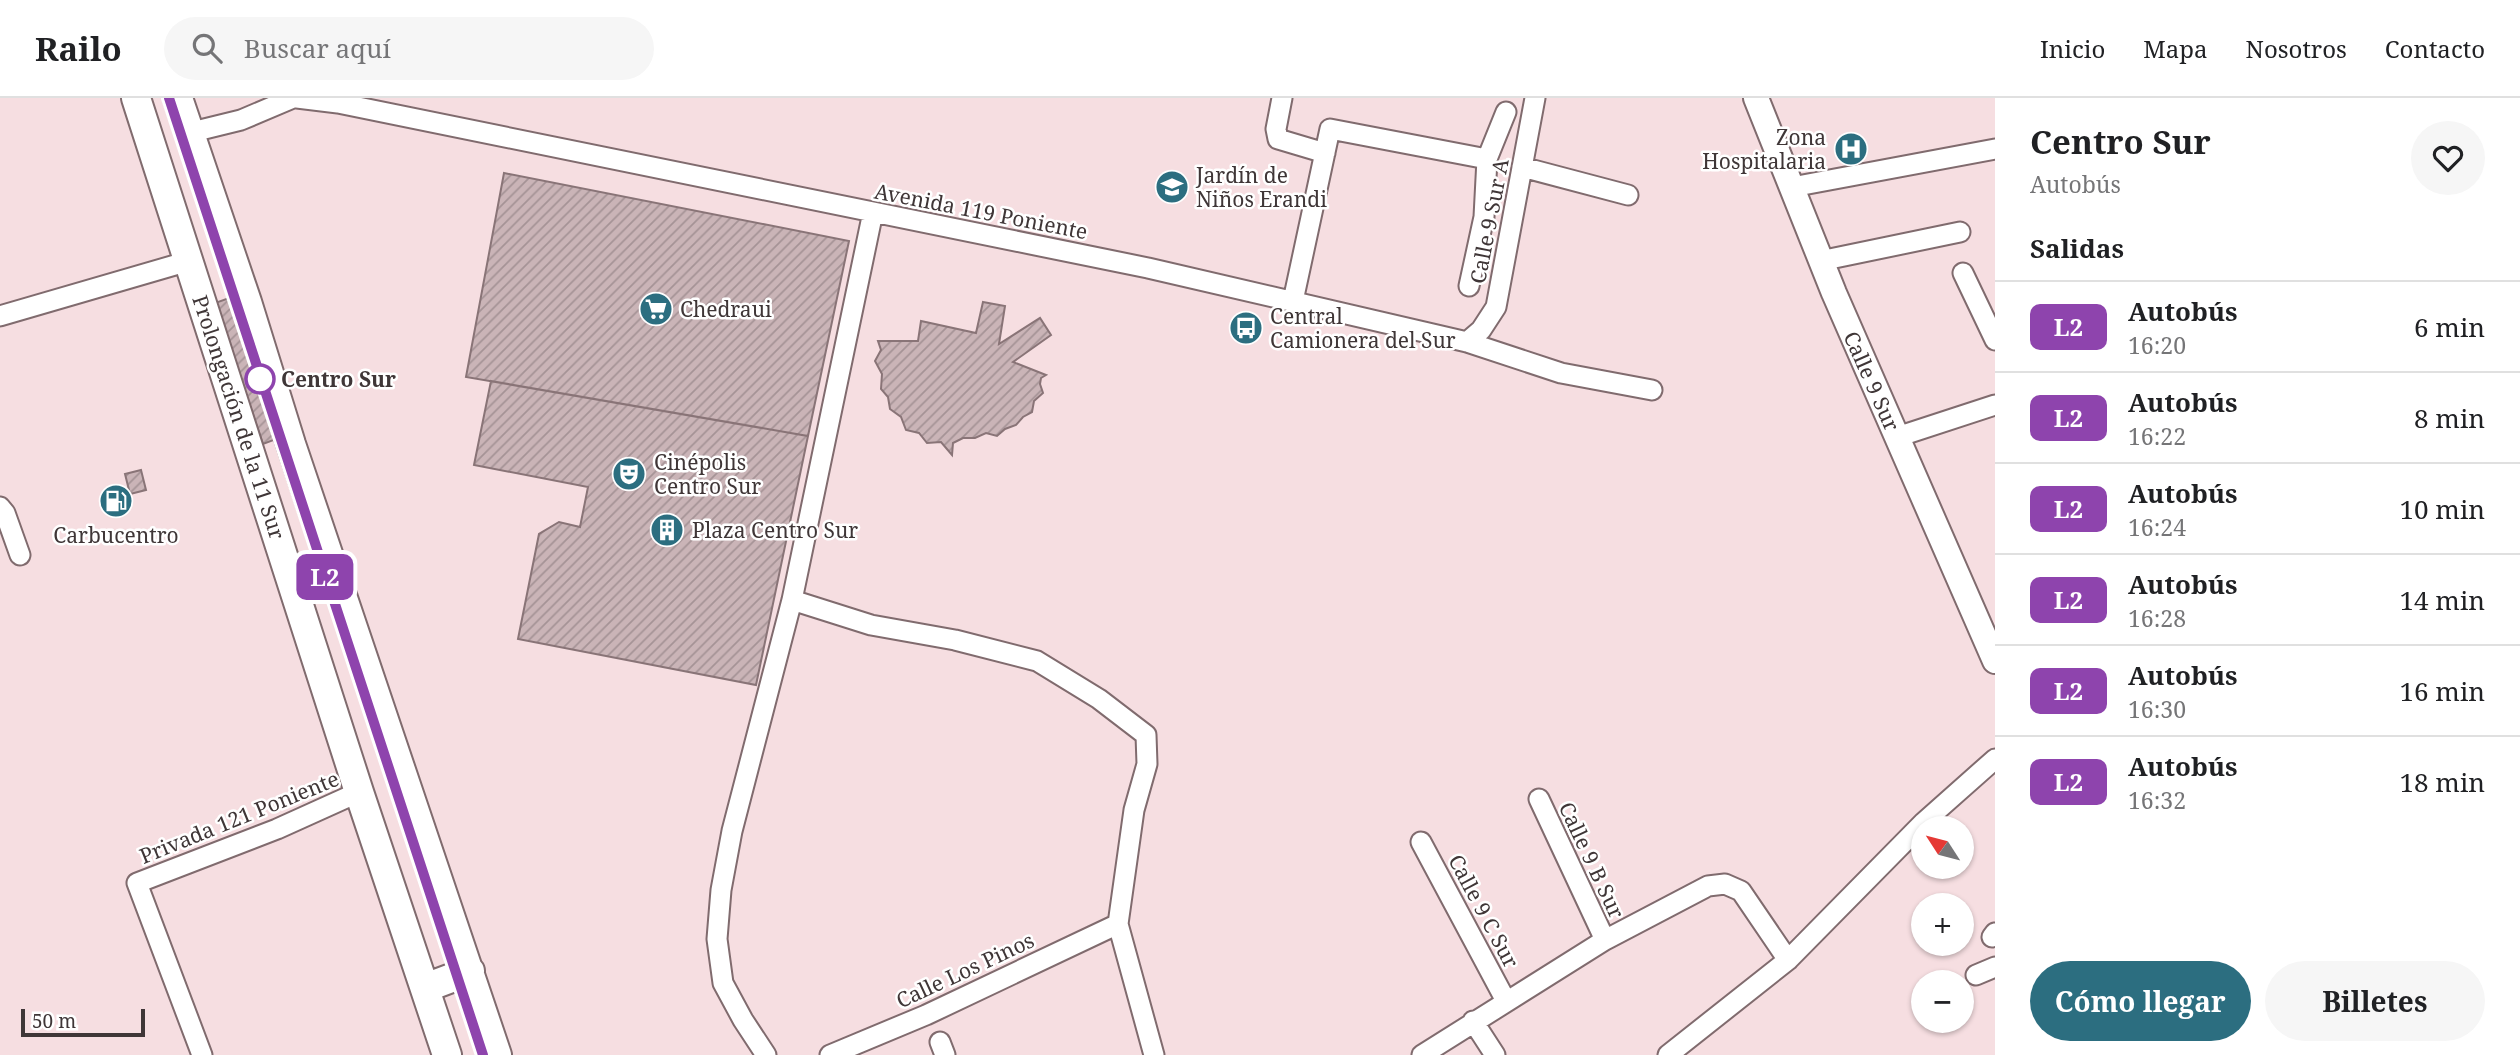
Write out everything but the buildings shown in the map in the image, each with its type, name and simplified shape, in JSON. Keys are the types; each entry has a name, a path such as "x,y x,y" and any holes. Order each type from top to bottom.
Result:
{"main road":[{"name":"Prolongación de la 11 Sur","path":"136,98 359,792 447,1055"},
{"name":"Prolongación de la 11 Sur","path":"177,98 247,302 290,444 497,1055"},
{"path":"425,988 470,971"}],"street":[{"name":"Avenida 119 Poniente","path":"188,133 241,120 295,98 351,106 1148,268 1467,341 1561,373 1652,390"},
{"path":"1282,98 1276,129 1278,139 1325,153"},
{"name":"Calle 9 Sur A","path":"1467,341 1480,330 1496,307 1535,98"},
{"name":"Calle 9 Sur","path":"1756,98 1820,261 1995,661"},
{"path":"1469,286 1484,217 1487,159 1506,112"},
{"path":"1293,301 1330,129 1487,159"},
{"path":"1792,187 1995,149"},
{"path":"1522,167 1628,195"},
{"path":"766,1055 723,983 717,939 721,890 732,831 792,600 873,212"},
{"path":"1820,261 1960,232"},
{"path":"0,316 189,261"},
{"path":"1963,274 1995,340"},
{"path":"1897,437 1995,405"},
{"path":"0,507 5,513 20,555"},
{"path":"792,600 871,625 955,640 1037,662 1090,693 1146,735 1147,764 1134,810 1118,924 1154,1055"},
{"path":"1668,1055 1687,1048 1788,960 1924,822 1995,759"},
{"name":"Privada 121 Poniente","path":"202,1055 136,883 277,830 359,792"},
{"name":"Calle 9 B Sur","path":"1539,799 1605,940"},
{"name":"Calle 9 C Sur","path":"1421,842 1506,1001"},
{"path":"1422,1055 1605,940 1708,886 1725,884 1741,891 1788,960"},
{"name":"Calle Los Pinos","path":"830,1055 926,1015 1118,924"},
{"path":"1976,975 1995,967"},
{"path":"1473,1021 1495,1055"}],"bus line":[{"name":"L2","path":"169,98 483,1055"}],"place":[{"name":"Zona Hospitalaria","path":"1851,149"},
{"name":"Jardín de Niños Erandi","path":"1172,187"},
{"name":"Chedraui","path":"656,309"},
{"name":"Central Camionera del Sur","path":"1246,328"},
{"name":"Centro Sur","path":"260,379"},
{"name":"Cinépolis Centro Sur","path":"629,474"},
{"name":"Carbucentro","path":"116,501"},
{"name":"Plaza Centro Sur","path":"667,530"}]}
